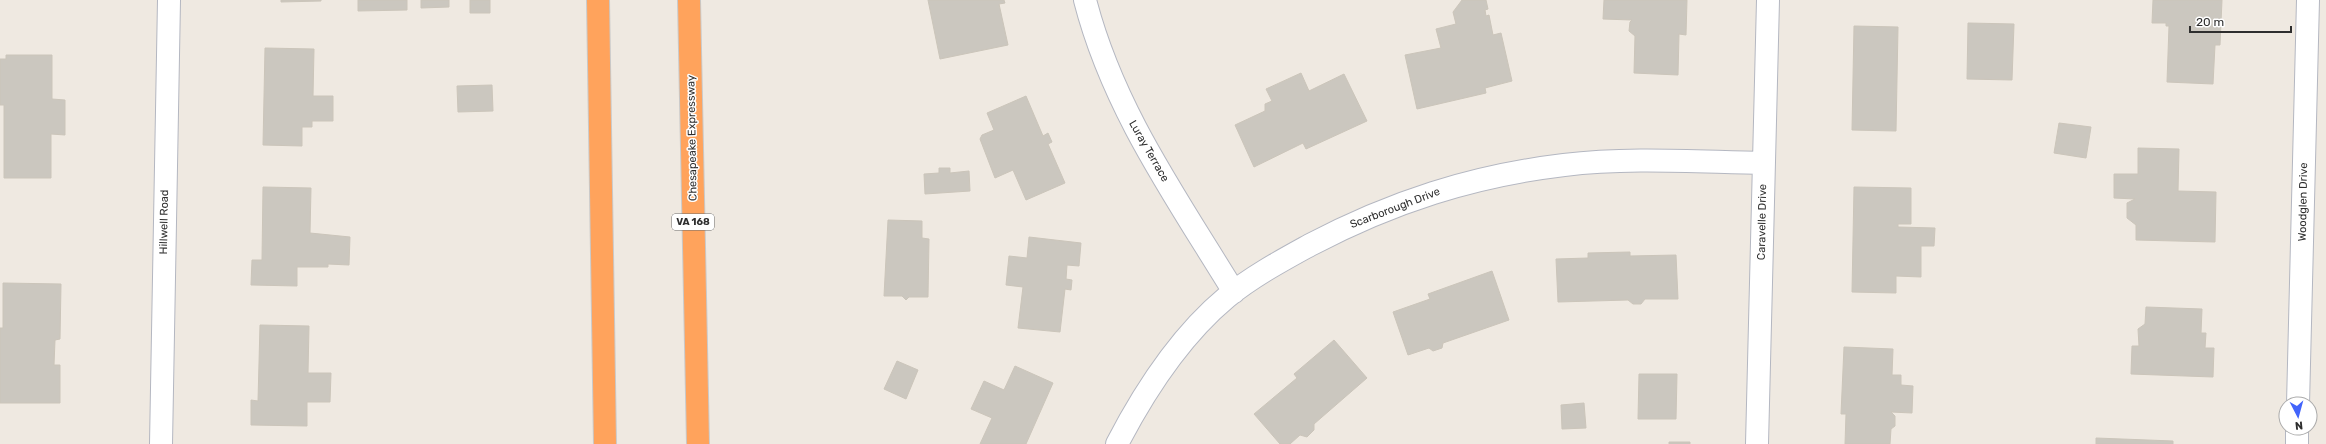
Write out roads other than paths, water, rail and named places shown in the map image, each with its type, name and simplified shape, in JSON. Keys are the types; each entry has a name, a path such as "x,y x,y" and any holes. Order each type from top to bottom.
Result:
{"highway":[{"path":"598,0 605,444"},
{"name":"Chesapeake Expressway","path":"689,0 698,444"}],"street":[{"name":"Hillwell Road","path":"161,444 169,0"},
{"name":"Luray Terrace","path":"1085,0 1094,36 1119,98 1138,134 1234,292"},
{"name":"Caravelle Drive","path":"1757,444 1768,0"},
{"name":"Woodglen Drive","path":"2298,396 2308,0"},
{"name":"Scarborough Drive","path":"1118,444 1149,386 1191,334 1234,292 1269,267 1354,223 1415,198 1459,184 1520,171 1566,165 1649,161 1764,163"}]}
